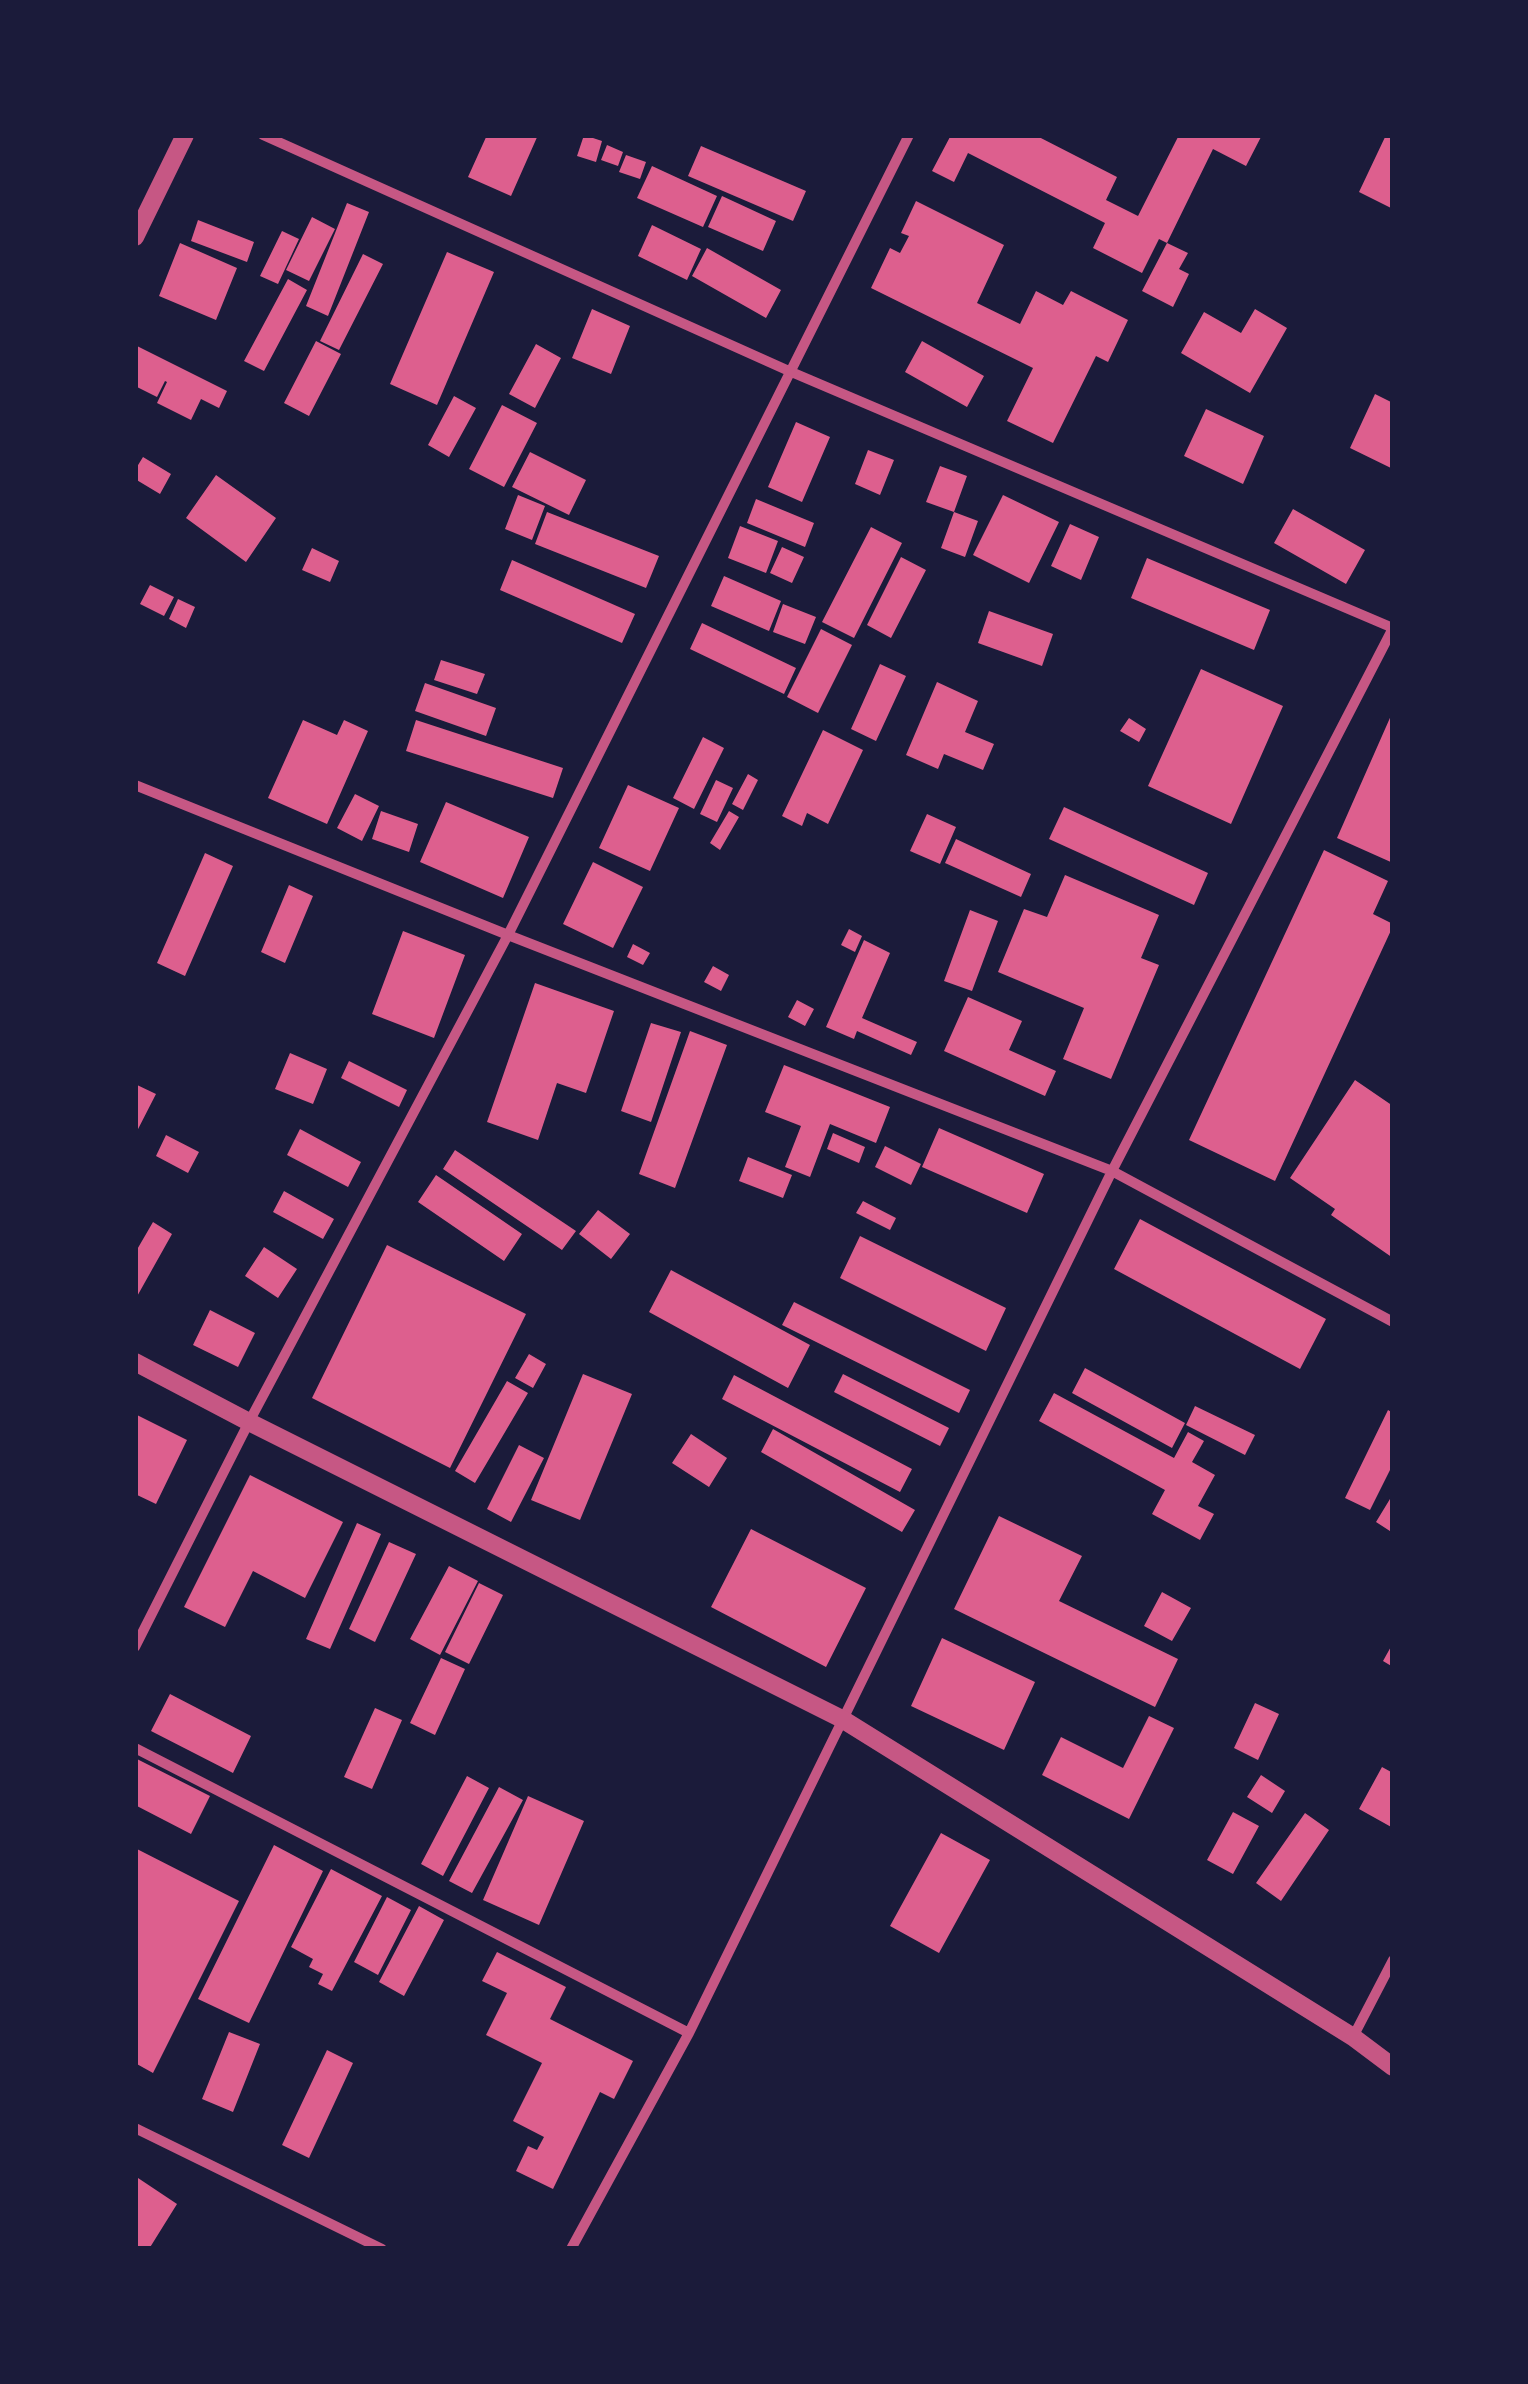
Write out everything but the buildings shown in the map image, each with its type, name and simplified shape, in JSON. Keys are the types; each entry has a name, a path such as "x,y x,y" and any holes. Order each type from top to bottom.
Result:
{"street":[{"path":"135,236 185,135"},
{"path":"263,135 789,371 1393,628 1112,1171 688,2034 571,2249"},
{"path":"135,1646 508,935 909,135"},
{"path":"135,785 1112,1171 1393,1322"},
{"path":"135,1362 842,1718 1393,2066"},
{"path":"135,1748 688,2034"},
{"path":"1352,2037 1393,1960"},
{"path":"135,2128 382,2249"}]}
